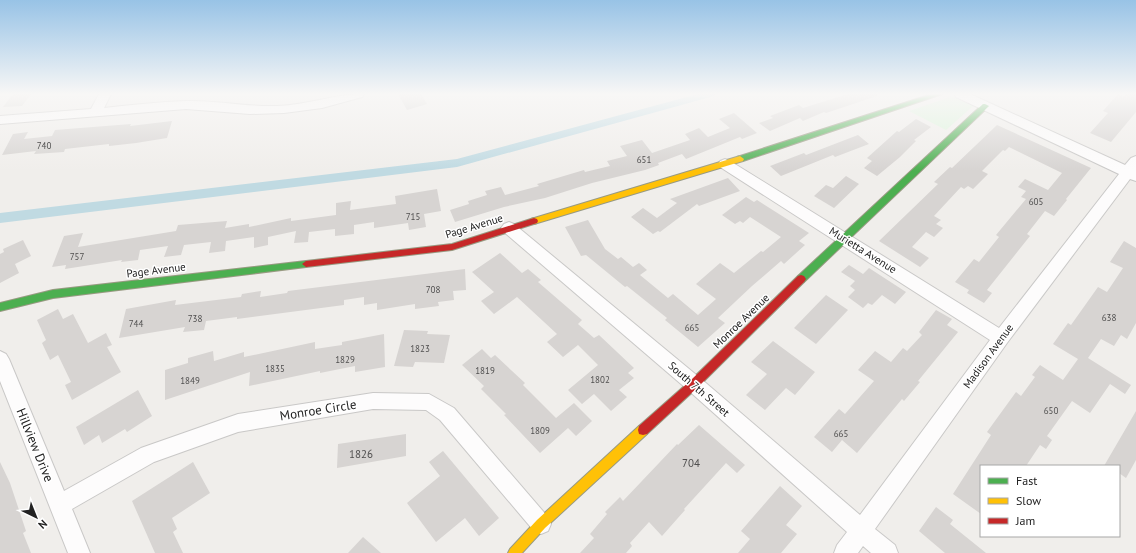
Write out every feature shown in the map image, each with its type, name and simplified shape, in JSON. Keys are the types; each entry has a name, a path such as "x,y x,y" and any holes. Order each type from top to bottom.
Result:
{"street":[{"name":"Page Avenue","path":"0,307 53,294 452,247 509,228 725,164 859,120"},
{"name":"Monroe Avenue","path":"514,553 541,524 694,384 844,238 970,120"},
{"path":"1017,120 1133,170"},
{"name":"Murietta Avenue","path":"725,164 1001,338"},
{"name":"Madison Avenue","path":"845,553 1001,338 1133,170"},
{"name":"South 7th Street","path":"509,228 694,384 887,553"},
{"name":"Hillview Drive","path":"0,358 79,553"},
{"name":"Monroe Circle","path":"59,505 148,455 238,423 373,401 429,402 448,414 541,524"}],"green space":[{"path":"926,120 957,120 946,130"}],"building":[{"path":"720,120 742,120 757,133 742,139 740,137 686,159 682,154 658,163 659,165 645,170 592,183 545,198 504,207 455,222 450,210 469,204 468,201 487,195 485,191 501,187 505,195 539,186 537,184 584,170 585,172 610,166 607,161 627,156 620,146 642,140 652,153 690,140 685,134 699,128 708,137 730,128"},
{"path":"768,120 796,120 770,131 759,123"},
{"path":"915,120 931,127 914,140 916,141 900,157 877,176 864,168 872,161 867,158 897,131 899,132"},
{"path":"1102,120 1129,120 1111,142 1090,133"},
{"path":"172,121 167,138 109,146 109,144 65,149 64,152 34,154 36,151 2,155 13,134 28,132 24,139 52,136 55,130 131,124 130,126"},
{"path":"997,125 1091,168 1054,216 1045,211 1027,234 1030,236 987,290 992,293 984,303 967,293 969,290 955,282 974,259 979,262 999,237 996,235 1026,199 1021,197 1026,191 1018,187 1025,179 1048,190 1062,173 1009,147 1005,151 1003,150 982,171 988,174 973,189 968,186 964,189 961,187 934,216 941,220 936,224 943,228 934,237 926,232 912,247 929,258 920,267 879,241 938,184 934,182 950,167 952,168"},
{"path":"858,135 869,144 835,157 833,155 781,176 770,166 804,153 806,155"},
{"path":"846,176 859,184 834,208 814,196 826,185 833,188"},
{"path":"728,178 740,191 699,206 697,204 660,232 658,231 653,234 631,217 643,208 657,218 677,203 670,199"},
{"path":"437,189 441,211 424,214 426,227 409,230 408,223 374,228 374,222 354,225 354,234 335,236 335,229 309,232 308,242 294,243 296,231 268,237 268,245 254,248 254,237 226,241 225,251 209,253 211,242 184,245 181,255 164,257 168,246 140,250 138,260 121,262 122,260 65,269 66,265 52,267 64,236 83,233 78,247 176,231 178,225 227,221 225,228 249,224 249,227 291,218 291,221 336,215 336,203 351,201 350,210 396,204 395,196"},
{"path":"746,197 754,202 757,200 809,233 799,241 805,245 784,264 781,261 718,318 725,323 698,347 665,320 667,318 627,286 625,287 586,255 581,256 565,227 588,220 605,249 618,259 621,257 633,267 639,263 647,270 640,275 668,298 673,294 698,315 716,299 696,284 720,263 734,273 781,237 750,217 743,223 740,221 735,224 722,215"},
{"path":"23,240 31,256 15,264 19,273 0,283 0,254 4,252 3,249"},
{"path":"1124,241 1136,248 1136,323 1127,339 1121,335 1114,346 1101,339 1088,358 1131,385 1125,394 1110,384 1090,413 1072,401 1047,436 1052,440 1046,449 1040,445 1027,465 980,465 980,513 953,494 991,435 987,432 1016,392 1021,396 1035,377 1032,375 1040,365 1063,380 1078,359 1053,344 1068,323 1071,325 1098,287 1107,292 1123,268 1110,262"},
{"path":"500,253 522,273 528,269 541,280 538,282 582,320 578,324 594,338 599,335 634,368 628,373 634,378 619,390 627,397 611,411 594,394 582,404 568,390 598,365 578,345 563,357 547,342 557,334 517,297 494,314 481,301 494,292 472,272"},
{"path":"849,265 863,274 869,268 906,292 895,304 882,295 872,305 868,303 863,308 848,297 855,290 850,286 855,281 841,272"},
{"path":"465,269 466,290 453,291 454,300 438,302 439,306 415,309 415,304 377,310 377,303 364,305 364,297 344,300 344,305 237,319 237,317 206,321 204,330 183,332 185,327 119,338 126,309 176,300 175,305 241,297 242,294 261,291 260,297 287,293 288,291"},
{"path":"826,295 848,310 816,344 794,328"},
{"path":"58,309 63,319 73,314 88,343 106,333 112,345 107,347 121,372 72,400 65,385 71,382 58,355 50,360 42,343 46,340 37,320"},
{"path":"936,310 952,319 947,325 958,332 918,381 920,382 904,401 902,399 857,453 842,440 832,452 814,437 839,409 845,414 874,381 858,370 875,351 891,362 903,348 907,351 922,335 919,332"},
{"path":"404,330 428,331 427,334 450,335 444,363 415,362 413,367 394,366"},
{"path":"384,334 385,367 355,372 355,366 320,373 320,371 249,386 250,372 165,400 165,370 188,363 188,358 213,351 214,361 244,352 244,357 315,342 315,349 342,345 342,342"},
{"path":"773,341 815,372 795,395 786,388 765,410 746,395 767,374 751,362"},
{"path":"482,349 491,358 495,355 525,383 523,385 556,418 574,403 592,421 576,436 568,428 540,453 504,415 506,414 481,389 484,386 462,365"},
{"path":"138,390 152,416 127,432 125,429 102,443 99,435 84,445 76,427"},
{"path":"1136,411 1136,460 1126,478 1120,474 1120,465 1105,465"},
{"path":"699,425 745,465 737,473 726,463 684,509 685,510 662,536 649,522 630,543 632,546 626,553 580,553 594,538 590,534 607,514 605,512 620,497 623,501 677,444 678,445"},
{"path":"406,434 406,456 337,468 338,444"},
{"path":"443,451 499,518 479,536 465,518 436,542 407,503 440,476 429,462"},
{"path":"0,462 10,483 26,531 23,533 31,553 0,553"},
{"path":"193,462 210,493 172,518 177,529 173,532 183,553 155,553 132,501"},
{"path":"780,486 802,506 786,525 797,534 781,553 738,553 750,539 741,531"},
{"path":"936,507 953,520 950,524 986,553 945,553 919,531"},
{"path":"363,537 381,553 348,553"}],"waterway":[{"path":"0,218 457,163 615,120"}],"traffic: fast":[{"path":"740,159 860,120"},
{"path":"801,279 970,120"},
{"path":"0,307 53,294 306,264"}],"traffic: slow":[{"path":"534,221 740,159"},
{"path":"514,553 541,524 643,430"}],"traffic: jam":[{"path":"306,264 452,247 534,221"},
{"path":"643,430 694,384 801,279"}]}
